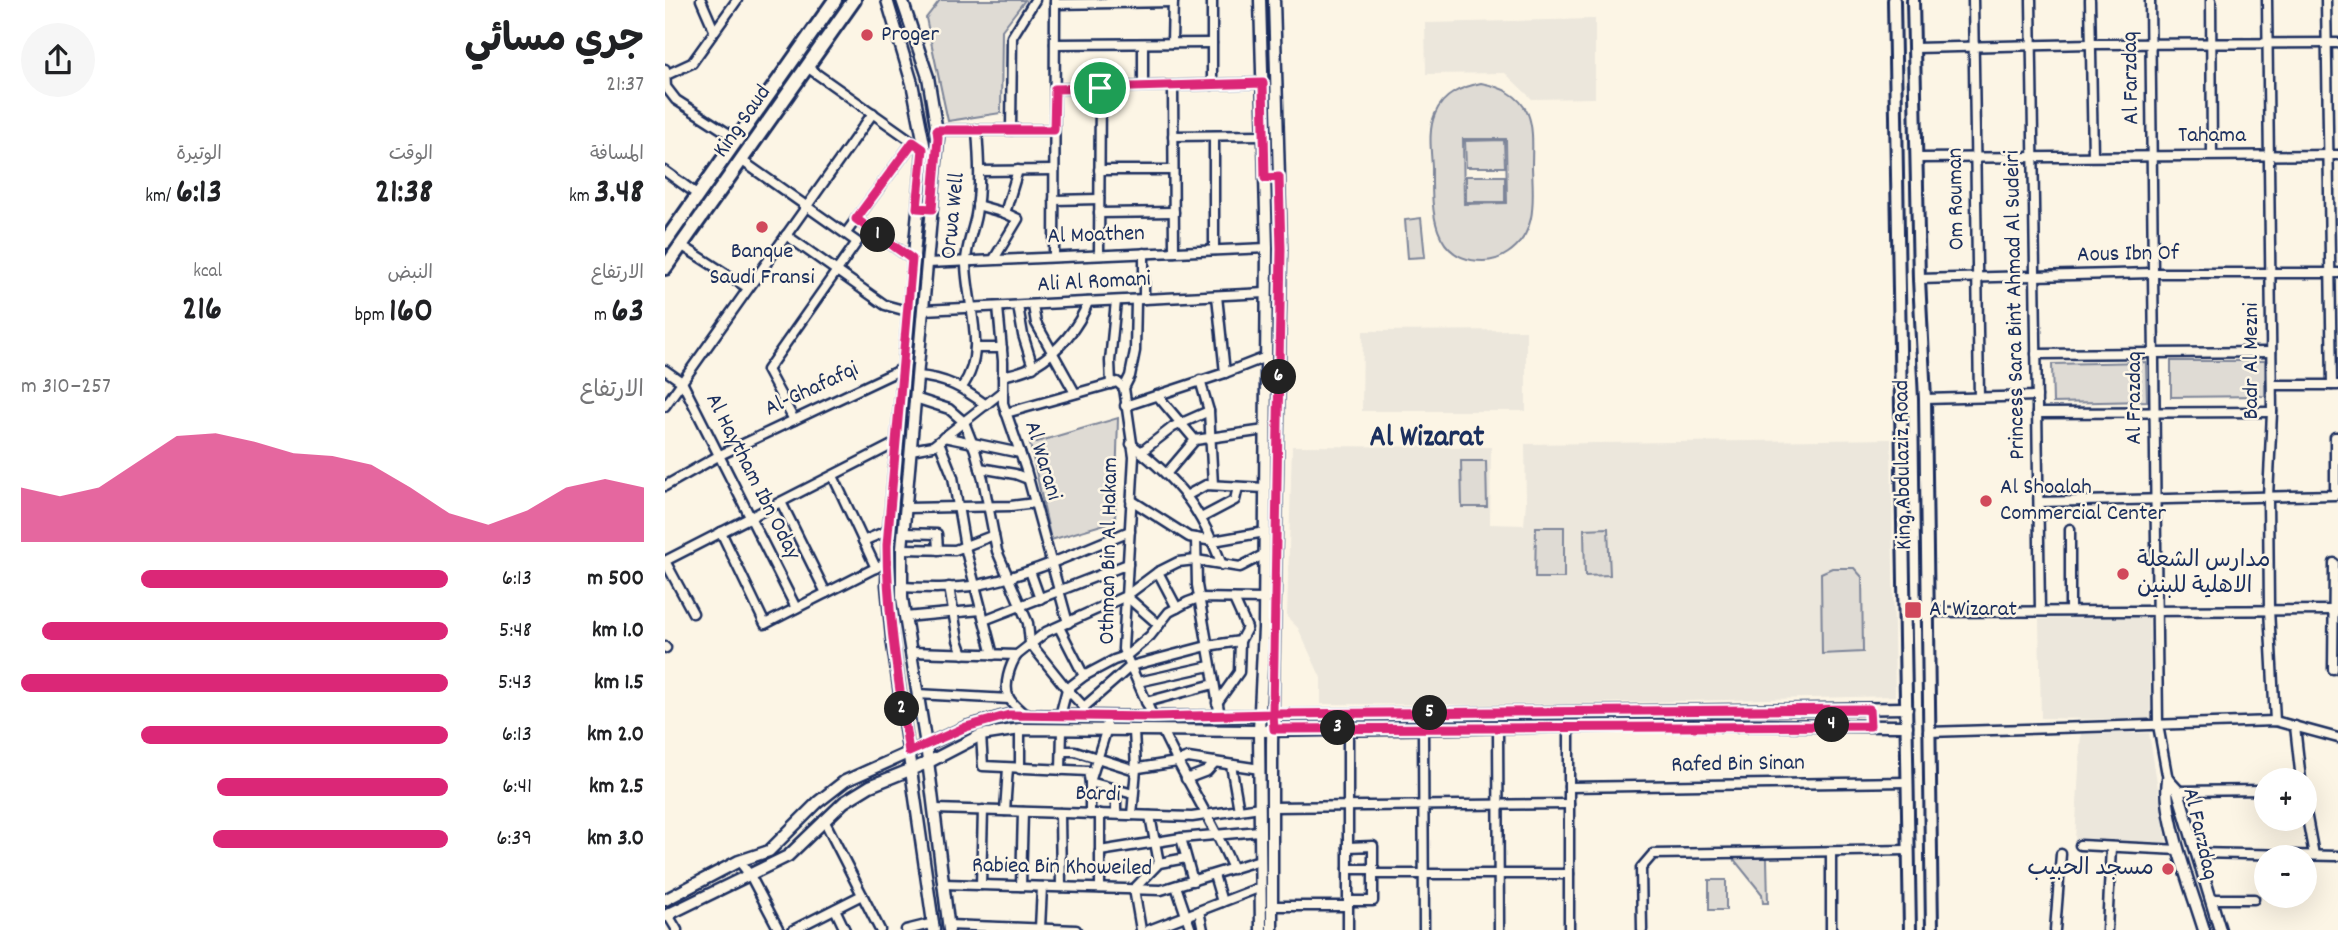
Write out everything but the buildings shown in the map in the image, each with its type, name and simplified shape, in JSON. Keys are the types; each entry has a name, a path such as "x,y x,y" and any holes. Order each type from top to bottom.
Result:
{"main road":[{"name":"King Saud","path":"665,243 835,0"},
{"name":"King Saud","path":"665,268 854,0"},
{"name":"King Abdulaziz Road","path":"1894,0 1910,930"},
{"name":"King Abdulaziz Road","path":"1913,0 1919,279 1925,399 1932,930"}],"street":[{"path":"701,0 714,30"},
{"path":"737,0 692,63 666,72 666,87 676,100 737,139"},
{"path":"887,0 912,83 923,149 902,369 887,585 892,638 934,927 906,930"},
{"path":"902,0 928,77 938,138 902,549 902,587 935,809 949,927 1076,930"},
{"path":"1011,130 1012,37 1035,0"},
{"path":"1212,0 1212,85"},
{"path":"1260,0 1266,248 1264,628 1259,730 1261,930"},
{"path":"1272,930 1281,249 1274,0"},
{"name":"Om Rouman","path":"1973,0 1979,397"},
{"name":"Princess Sara Bint Ahmad Al Sudeiri","path":"2031,0 2041,610"},
{"path":"2090,0 2093,156"},
{"name":"Al Farzdaq","path":"2150,0 2152,156"},
{"path":"2211,0 2212,155"},
{"name":"Badr Al Mezni","path":"2267,0 2272,385 2268,497 2269,609 2275,722"},
{"path":"2272,385 2335,385 2333,155 2326,0"},
{"path":"1053,257 1055,2 1173,1 1172,43"},
{"path":"1055,44 1212,43"},
{"path":"1915,48 2151,43 2338,43"},
{"path":"1143,44 1143,86"},
{"path":"807,67 923,149"},
{"path":"1055,89 1263,83"},
{"path":"1173,86 1174,252"},
{"path":"1099,255 1100,88"},
{"path":"665,406 873,113"},
{"path":"937,130 1054,130"},
{"name":"Orwa Well","path":"962,387 971,375 975,361 966,261 977,205 980,171 977,130"},
{"path":"1173,136 1264,135"},
{"path":"1214,136 1214,250"},
{"path":"846,233 913,142"},
{"name":"Tahama","path":"1918,158 2333,155"},
{"name":"Al Frazdaq","path":"2152,156 2158,725 2168,780"},
{"path":"741,160 857,242 767,370 794,420"},
{"path":"1005,213 1018,170"},
{"path":"980,171 1054,170"},
{"path":"1100,170 1173,170"},
{"path":"665,171 698,195"},
{"path":"1265,178 1279,177"},
{"path":"1054,200 1099,199"},
{"path":"977,205 1018,219 994,260"},
{"path":"917,208 932,209"},
{"path":"1099,213 1174,212"},
{"path":"856,219 912,259"},
{"path":"786,235 885,305 907,311"},
{"path":"681,245 748,288"},
{"name":"Al Moathen","path":"927,263 1266,248"},
{"name":"Othman Bin Al Hakam","path":"1144,253 1135,351 1130,376 1124,388 1134,457 1123,649 1153,717"},
{"name":"Aous Ibn Of","path":"1919,279 2334,273"},
{"name":"Ali Al Romani","path":"923,310 1266,293"},
{"path":"1217,296 1225,373"},
{"path":"1111,384 1110,361 1116,301"},
{"path":"1003,376 1033,367 1054,352 1083,316 1088,302"},
{"path":"1018,306 1033,367"},
{"path":"1033,306 1036,323 1075,393"},
{"name":"Al Warani","path":"998,307 1006,413 1028,479 1068,623"},
{"path":"975,348 1002,348"},
{"path":"2036,354 2271,352"},
{"path":"1125,406 1266,357"},
{"name":"Al-Ghafafqi","path":"666,483 902,369"},
{"name":"Al Haytham Ibn Oday","path":"665,370 682,382 796,608"},
{"path":"917,376 931,377 962,387 986,405"},
{"path":"1200,380 1209,411 1213,485"},
{"path":"1006,413 1117,382 1124,388"},
{"path":"911,450 933,446 1003,391"},
{"path":"1157,395 1195,440"},
{"path":"1925,399 2037,396"},
{"path":"915,398 949,410 964,422 980,468 997,551 1028,623 1030,643 1084,711"},
{"path":"1142,452 1181,424 1209,411"},
{"path":"2037,414 2272,412"},
{"path":"1167,473 1195,440 1265,430"},
{"path":"2039,502 2335,495 2335,437 2338,437"},
{"path":"941,439 1020,453"},
{"path":"941,439 953,477 965,547 993,655"},
{"path":"693,613 665,561 896,443"},
{"path":"1132,444 1167,473 1187,496 1201,518 1223,565"},
{"path":"980,468 1028,479"},
{"path":"833,476 876,568"},
{"path":"1187,496 1206,485 1265,488"},
{"path":"1201,518 1235,500 1238,487"},
{"path":"1132,500 1189,537 1213,541 1265,532"},
{"path":"781,502 826,593"},
{"path":"906,508 1035,503"},
{"path":"2070,528 2070,610"},
{"path":"863,541 889,530"},
{"path":"902,587 975,585 1010,578 1130,531"},
{"path":"721,533 765,624 887,562"},
{"path":"904,533 937,534 938,550"},
{"path":"902,549 955,550 994,535"},
{"path":"1196,538 1199,598 1220,716"},
{"path":"1025,715 1009,699 1007,690 1010,665 1030,643 1046,632 1126,596 1158,572 1178,562 1196,560 1240,566 1265,554"},
{"path":"2333,669 2336,610 2334,563"},
{"path":"984,620 1128,564"},
{"path":"1030,571 1040,599"},
{"path":"1158,572 1177,608"},
{"path":"949,587 963,654"},
{"path":"1126,596 1159,625"},
{"path":"1060,716 1067,690 1084,676 1126,656 1150,636 1169,612 1199,598 1264,599"},
{"path":"1217,703 1239,672 1241,641 1247,628 1234,598"},
{"path":"905,617 981,610"},
{"path":"1927,612 2336,610"},
{"path":"1059,627 1084,676"},
{"path":"1247,628 1264,628"},
{"path":"1084,711 1131,666 1207,646 1241,641"},
{"path":"910,652 1017,655"},
{"path":"1138,682 1210,666"},
{"path":"1146,702 1214,684"},
{"path":"917,694 1009,699"},
{"path":"665,900 739,861 769,851 818,802 845,781 993,718 1060,716 1084,711 1107,716 1153,717 1907,708"},
{"path":"1869,709 1870,726"},
{"path":"1090,782 1106,731 1107,716"},
{"path":"1928,732 2275,722 2338,738"},
{"path":"677,930 667,915 788,856 844,802 870,786 927,763 981,735 1020,729 1106,731 1498,726 1907,726"},
{"path":"1498,726 1499,930"},
{"path":"1569,726 1569,930"},
{"path":"2295,726 2300,768"},
{"path":"1348,728 1348,930"},
{"path":"1423,728 1424,930"},
{"path":"1020,729 1020,768"},
{"path":"1061,770 1062,730"},
{"path":"1132,815 1136,769 1134,730"},
{"path":"1162,730 1205,815 1218,834 1233,869"},
{"path":"981,735 983,766 1088,771 1090,814"},
{"path":"1062,751 1075,751 1136,769 1188,758 1260,769"},
{"path":"1186,779 1207,771 1215,762"},
{"path":"1231,765 1239,810"},
{"path":"1005,811 1008,768"},
{"name":"Al Farzdaq","path":"2168,780 2178,791 2220,930"},
{"name":"Al Farzdaq","path":"2168,780 2166,793 2179,850 2204,930"},
{"path":"1090,782 1133,794"},
{"name":"Rafed Bin Sinan","path":"1569,787 1907,782"},
{"path":"2178,791 2254,790"},
{"path":"1116,791 1116,814"},
{"path":"1272,807 1569,804"},
{"name":"Bardi","path":"935,809 1150,816 1205,815 1260,807"},
{"path":"981,885 983,810"},
{"path":"1021,886 1023,812"},
{"path":"1060,813 1061,887"},
{"path":"1100,814 1100,888"},
{"path":"1150,816 1159,863"},
{"path":"824,820 880,930"},
{"path":"1100,851 1155,841 1259,831"},
{"path":"1181,838 1193,881"},
{"path":"2080,845 2179,850"},
{"path":"1272,906 1373,901 1373,846 1348,847"},
{"path":"2107,930 2111,847"},
{"path":"1642,930 1641,868 1653,855 1909,850"},
{"path":"1831,852 1831,930"},
{"path":"2196,853 2254,854"},
{"path":"2055,930 2061,854"},
{"path":"2317,855 2338,856"},
{"path":"1141,930 1135,893 1159,863 1186,858"},
{"name":"Rabiea Bin Khoweiled","path":"943,884 1100,888 1135,893 1161,890 1260,860"},
{"path":"739,861 750,875 779,930"},
{"path":"1348,869 1424,874 1569,874"},
{"path":"1214,875 1222,902"},
{"path":"1176,886 1191,930"},
{"path":"1040,928 1042,887"},
{"path":"1149,930 1261,887"},
{"path":"793,930 863,895"},
{"path":"2210,899 2254,899"},
{"path":"835,909 845,930"},
{"path":"1199,911 1203,930"}],"shaded area":[{"path":"940,0 1025,0 1002,30 1001,113 948,121 926,18"},
{"path":"1595,19 1595,98 1532,99 1505,73 1426,74 1425,23"},
{"path":"1481,83 1509,92 1520,101 1528,114 1532,133 1533,203 1529,225 1518,245 1499,258 1486,261 1465,258 1452,252 1437,228 1432,197 1431,133 1438,107 1448,96 1460,89","holes":["1463,139 1506,139 1507,203 1464,204"]},
{"path":"1504,140 1505,167 1466,167 1465,141"},
{"path":"1466,176 1505,176 1505,202 1466,202"},
{"path":"1421,218 1425,257 1408,258 1405,220"},
{"path":"1526,330 1526,411 1362,411 1363,331"},
{"path":"2171,361 2265,361 2265,396 2171,397"},
{"path":"2146,362 2147,401 2053,403 2052,364"},
{"path":"1118,418 1115,521 1051,540 1030,444"},
{"path":"1891,439 1895,696 1522,705 1321,704 1321,678 1298,628 1287,617 1292,446 1491,447 1490,524 1524,525 1525,444"},
{"path":"1461,461 1486,461 1487,507 1462,507"},
{"path":"1536,527 1564,527 1564,578 1535,578"},
{"path":"1608,528 1610,575 1585,576 1584,529"},
{"path":"1832,568 1854,568 1862,577 1863,652 1822,654 1821,573"},
{"path":"2149,617 2151,720 2041,718 2039,619"},
{"path":"2081,733 2149,733 2167,843 2075,840"},
{"path":"1763,856 1767,859 1768,903 1763,903 1762,894 1732,857"},
{"path":"1709,880 1726,880 1726,910 1709,910"}],"place":[{"name":"Proger","path":"867,35"},
{"name":"Banque Saudi Fransi","path":"762,227"},
{"name":"Al Shoalah Commercial Center","path":"1986,501"},
{"name":"مدارس الشعلة الاهلية للبنين","path":"2123,574"},
{"name":"Al Wizarat","path":"1913,610"},
{"name":"مسجد الحبيب","path":"2168,869"}],"district":[{"name":"Al Wizarat","path":"1427,439"}],"route":[{"path":"1100,88 1055,89 1054,130 937,130 932,209 917,208 923,149 913,142 856,219 912,259 887,545 887,585 892,638 909,752 966,727 1009,715 1153,717 1273,714 1274,729 1870,726 1869,709 1273,714 1281,249 1279,177 1265,178 1263,83 1100,88"}]}
